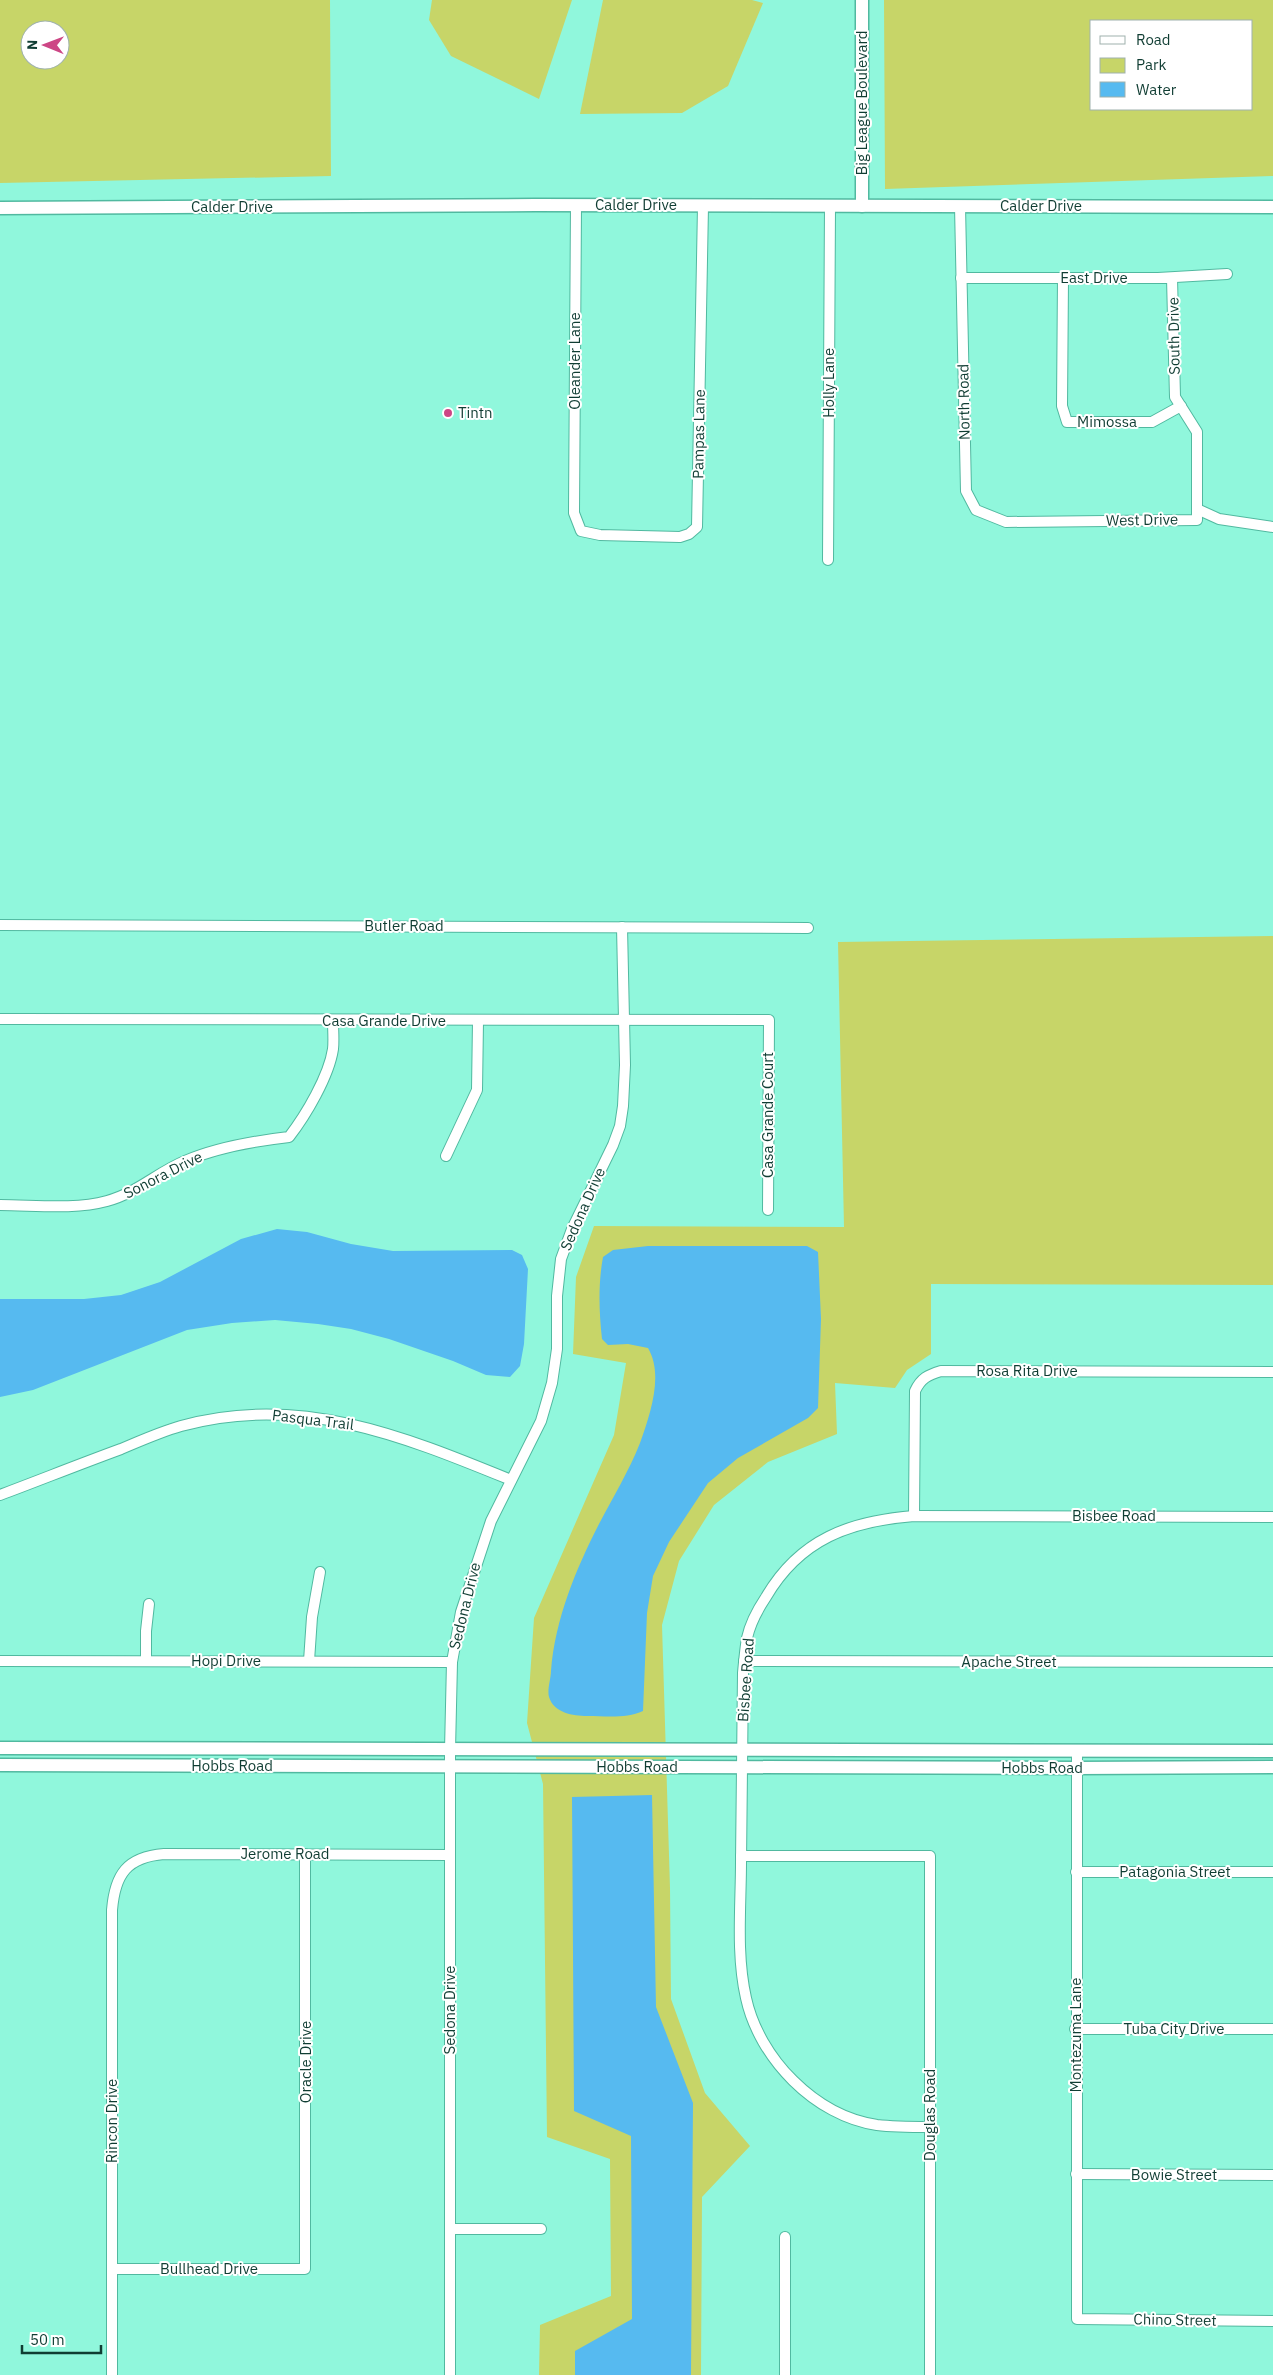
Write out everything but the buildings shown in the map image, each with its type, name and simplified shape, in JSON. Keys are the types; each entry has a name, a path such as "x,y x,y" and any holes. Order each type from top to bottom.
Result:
{"street":[{"name":"Big League Boulevard","path":"862,0 862,206"},
{"name":"Calder Drive","path":"0,208 576,205 1273,207"},
{"name":"Oleander Lane","path":"575,516 576,205"},
{"name":"Pampas Lane","path":"575,516 581,531 600,536 680,537 689,534 697,527 703,206"},
{"name":"Holly Lane","path":"828,560 830,206"},
{"name":"North Road","path":"960,206 966,491 976,510 1006,522 1059,521"},
{"name":"East Drive","path":"961,278 1158,278 1227,274"},
{"name":"Mimossa","path":"1063,278 1062,406 1067,422 1152,422 1181,406"},
{"name":"South Drive","path":"1158,278 1172,278 1175,397 1181,406"},
{"path":"1181,406 1197,432 1197,509"},
{"name":"West Drive","path":"1059,521 1197,520 1197,509 1219,519 1273,527"},
{"name":"Butler Road","path":"0,925 808,928"},
{"name":"Sedona Drive","path":"450,2375 450,1750 452,1662 461,1612 477,1559 491,1522 541,1421 552,1383 557,1349 557,1296 561,1259 572,1229 620,1126 625,1065 622,927"},
{"name":"Casa Grande Drive","path":"0,1019 333,1021 769,1020"},
{"name":"Casa Grande Court","path":"768,1210 769,1020"},
{"name":"Sonora Drive","path":"0,1205 79,1205 106,1202 129,1194 183,1161 214,1150 289,1137 301,1122 329,1065 333,1048 333,1021"},
{"path":"446,1156 477,1090 478,1021"},
{"name":"Rosa Rita Drive","path":"914,1516 915,1391 920,1381 929,1374 941,1371 1273,1372"},
{"name":"Pasqua Trail","path":"0,1495 180,1426 221,1417 276,1413 327,1419 394,1435 511,1480"},
{"name":"Bisbee Road","path":"930,2127 876,2125 850,2117 828,2107 808,2093 772,2054 760,2034 746,1998 741,1942 744,1661 747,1638 752,1622 775,1581 792,1562 839,1530 878,1519 914,1516 1273,1517"},
{"path":"309,1661 310,1631 320,1572"},
{"path":"146,1661 146,1631 150,1604"},
{"name":"Hopi Drive","path":"0,1661 452,1662"},
{"name":"Apache Street","path":"744,1661 1273,1662"},
{"name":"Hobbs Road","path":"0,1748 1273,1750"},
{"name":"Montezuma Lane","path":"1077,1750 1075,2029 1077,2319"},
{"name":"Hobbs Road","path":"0,1765 1077,1768 1273,1766"},
{"name":"Jerome Road","path":"124,1869 140,1858 164,1854 450,1855"},
{"name":"Oracle Drive","path":"306,1854 306,2269"},
{"name":"Douglas Road","path":"741,1856 930,1856 930,2375"},
{"name":"Rincon Drive","path":"112,2375 112,1910 113,1895 124,1869"},
{"name":"Patagonia Street","path":"1076,1872 1273,1872"},
{"name":"Tuba City Drive","path":"1075,2029 1273,2029"},
{"name":"Bowie Street","path":"1076,2174 1273,2175"},
{"path":"450,2229 541,2229"},
{"path":"785,2237 785,2375"},
{"name":"Bullhead Drive","path":"112,2268 306,2269"},
{"name":"Chino Street","path":"1077,2319 1273,2322"}],"green space":[{"path":"0,0 330,0 331,176 0,183"},
{"path":"432,0 572,0 539,99 451,56 429,20"},
{"path":"603,0 752,0 763,3 728,86 682,113 580,114"},
{"path":"884,0 1273,0 1273,176 885,189"},
{"path":"1273,936 1273,1285 931,1284 931,1354 907,1370 895,1388 835,1383 837,1434 768,1462 714,1505 679,1561 662,1625 670,1888 671,1999 705,2093 750,2146 702,2197 701,2375 539,2375 540,2325 611,2296 610,2159 547,2137 543,1784 527,1723 534,1618 614,1435 626,1363 573,1354 576,1277 594,1226 844,1227 838,942"}],"water":[{"path":"277,1229 307,1232 351,1244 393,1251 512,1250 522,1255 528,1269 524,1344 520,1366 510,1377 486,1375 453,1361 389,1339 351,1329 275,1320 232,1323 187,1330 33,1390 0,1397 0,1299 84,1299 121,1295 160,1282 241,1239"},
{"path":"648,1246 807,1246 818,1252 821,1319 818,1408 808,1418 738,1458 708,1483 669,1542 653,1576 647,1613 643,1711 636,1714 608,1717 576,1715 565,1713 555,1707 549,1697 553,1652 557,1632 568,1595 582,1559 640,1443 651,1408 655,1383 653,1359 648,1348 628,1344 608,1345 602,1339 600,1319 601,1267 603,1257 613,1250"},
{"path":"652,1795 656,2007 693,2103 691,2375 575,2375 575,2351 632,2319 631,2136 574,2111 572,1797"}],"place":[{"name":"Tintn","path":"448,413"}]}
